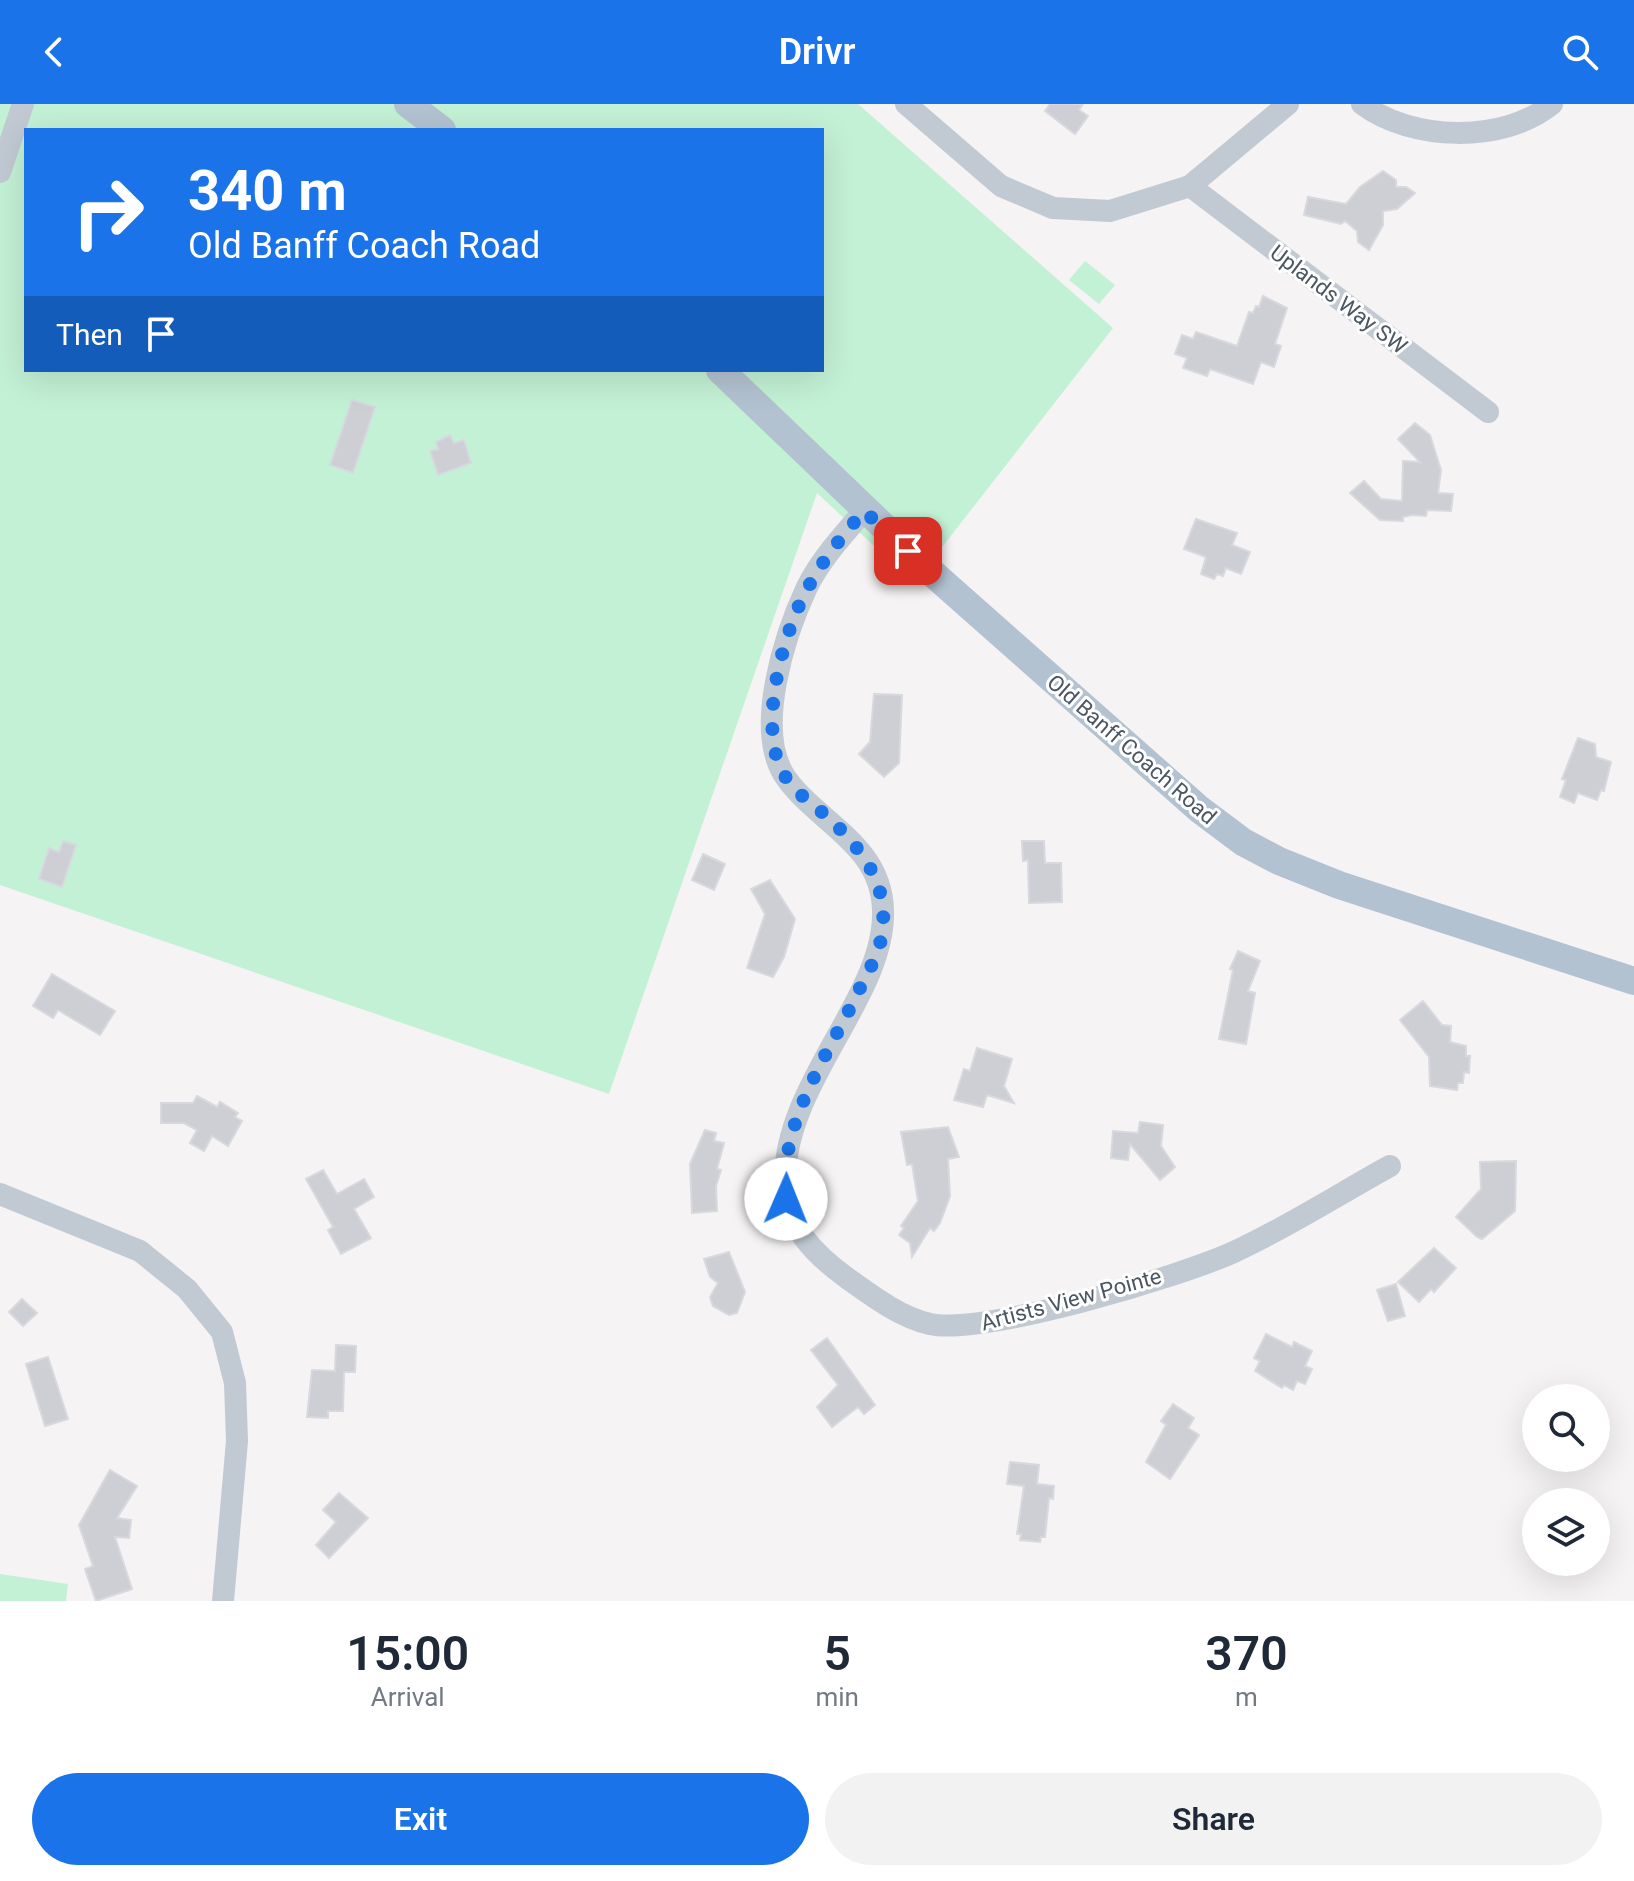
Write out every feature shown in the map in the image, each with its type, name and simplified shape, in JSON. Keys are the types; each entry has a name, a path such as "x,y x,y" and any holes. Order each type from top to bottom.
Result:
{"main road":[{"path":"408,104 439,128"},
{"name":"Old Banff Coach Road","path":"722,372 864,511 1119,740 1243,842 1279,861 1339,885 1634,981"}],"street":[{"path":"0,172 23,104"},
{"path":"906,104 1001,186 1053,208 1110,211 1190,186 1288,104"},
{"path":"1362,104 1377,116 1425,129 1484,133 1540,113 1552,104"},
{"name":"Uplands Way SW","path":"1190,186 1488,412"},
{"name":"Artists View Pointe","path":"864,511 831,549 808,587 787,640 771,714 776,753 784,776 858,848 878,880 883,908 882,934 876,955 819,1064 794,1129 784,1181 786,1199 805,1240 824,1261 905,1315 955,1327 1022,1315 1135,1285 1234,1252 1390,1166"},
{"path":"0,1194 140,1251 187,1289 222,1332 235,1383 237,1441 223,1601"}],"green space":[{"path":"0,104 858,104 1113,328 914,583 817,493 609,1094 0,885"},
{"path":"1085,261 1115,285 1099,304 1069,280"},
{"path":"0,1574 68,1584 66,1601 0,1601"}],"building":[{"path":"1050,104 1083,104 1079,110 1088,116 1075,134 1045,111"},
{"path":"1383,171 1396,180 1396,187 1406,187 1415,193 1397,209 1383,211 1383,225 1369,250 1358,242 1357,231 1345,221 1341,224 1304,215 1308,197 1346,204 1360,187"},
{"path":"1263,296 1287,308 1275,344 1281,346 1274,367 1261,362 1253,384 1210,369 1207,376 1183,368 1187,358 1175,354 1182,335 1193,339 1196,332 1237,346 1249,312 1253,313 1256,306 1259,307"},
{"path":"352,400 375,407 353,473 330,465"},
{"path":"1415,423 1430,435 1441,470 1438,493 1453,494 1451,511 1427,510 1426,516 1412,515 1403,517 1403,521 1380,520 1350,493 1364,481 1381,499 1402,501 1403,461 1420,462 1398,439"},
{"path":"450,435 454,443 464,440 471,463 438,475 430,451 438,449 436,442"},
{"path":"1196,519 1237,533 1232,545 1250,552 1241,574 1226,568 1223,576 1217,574 1214,579 1201,574 1206,557 1184,549"},
{"path":"874,694 902,695 899,763 884,777 859,754 870,742"},
{"path":"1578,738 1595,744 1596,757 1611,762 1604,791 1601,790 1597,800 1578,793 1574,803 1560,797 1566,780 1562,779"},
{"path":"63,841 76,845 62,887 39,879 49,848 59,852"},
{"path":"1022,841 1044,841 1045,863 1061,863 1062,902 1029,903 1028,860 1023,861"},
{"path":"703,854 725,864 714,890 692,880"},
{"path":"770,880 795,919 784,957 773,977 747,968 765,914 751,889"},
{"path":"1238,951 1260,961 1248,991 1255,993 1246,1044 1219,1039 1233,970 1230,969"},
{"path":"52,974 115,1011 100,1035 58,1010 53,1018 33,1006"},
{"path":"1423,1001 1442,1025 1451,1026 1450,1042 1466,1046 1466,1056 1470,1056 1469,1073 1464,1072 1463,1083 1458,1083 1457,1090 1430,1086 1429,1057 1400,1020"},
{"path":"977,1048 1012,1059 1004,1086 1014,1103 987,1095 983,1107 954,1100 964,1069 970,1071"},
{"path":"197,1096 217,1107 220,1102 238,1113 235,1117 242,1121 228,1146 212,1136 204,1151 190,1143 197,1130 184,1123 161,1123 161,1103 193,1103"},
{"path":"1140,1122 1163,1125 1161,1146 1175,1167 1160,1180 1130,1144 1128,1160 1111,1158 1113,1131 1138,1133"},
{"path":"948,1127 959,1157 948,1159 950,1196 940,1223 934,1231 930,1228 912,1257 910,1243 899,1235 904,1228 901,1226 918,1201 912,1164 907,1165 901,1132"},
{"path":"705,1130 716,1133 714,1141 724,1143 717,1169 721,1170 716,1186 717,1211 692,1213 690,1164"},
{"path":"1516,1161 1515,1211 1482,1239 1477,1237 1456,1217 1481,1189 1480,1162"},
{"path":"323,1170 337,1194 364,1179 374,1197 354,1209 371,1238 341,1254 328,1230 333,1227 306,1179"},
{"path":"1434,1248 1456,1268 1434,1292 1431,1289 1419,1302 1398,1282"},
{"path":"729,1252 745,1292 737,1313 729,1315 713,1306 710,1297 718,1283 710,1277 704,1259"},
{"path":"1396,1284 1405,1316 1388,1321 1377,1290"},
{"path":"22,1299 37,1313 23,1326 9,1312"},
{"path":"1266,1334 1292,1347 1294,1342 1312,1351 1305,1366 1312,1369 1305,1384 1297,1381 1293,1390 1284,1385 1282,1388 1255,1371 1260,1361 1254,1358"},
{"path":"827,1338 875,1405 864,1414 858,1407 832,1427 817,1407 838,1385 811,1350"},
{"path":"336,1345 356,1346 355,1372 344,1372 343,1411 328,1411 328,1418 307,1417 312,1370 335,1371"},
{"path":"48,1357 68,1419 45,1426 26,1364"},
{"path":"1173,1404 1194,1418 1188,1428 1199,1435 1170,1479 1146,1462 1166,1425 1161,1421"},
{"path":"1010,1462 1039,1465 1037,1484 1054,1486 1053,1499 1049,1498 1045,1537 1041,1537 1040,1542 1020,1540 1021,1534 1017,1534 1024,1486 1007,1484"},
{"path":"110,1470 137,1486 117,1518 131,1520 129,1538 115,1537 132,1589 96,1601 85,1569 93,1566 79,1525"},
{"path":"339,1493 368,1518 329,1558 316,1545 336,1522 323,1510"}],"route":[{"path":"786,1199 784,1181 794,1129 819,1064 851,1008 876,955 882,934 883,908 878,880 858,848 784,776 776,753 771,714 774,695 787,640 808,587 831,549 864,511 908,551"}]}
